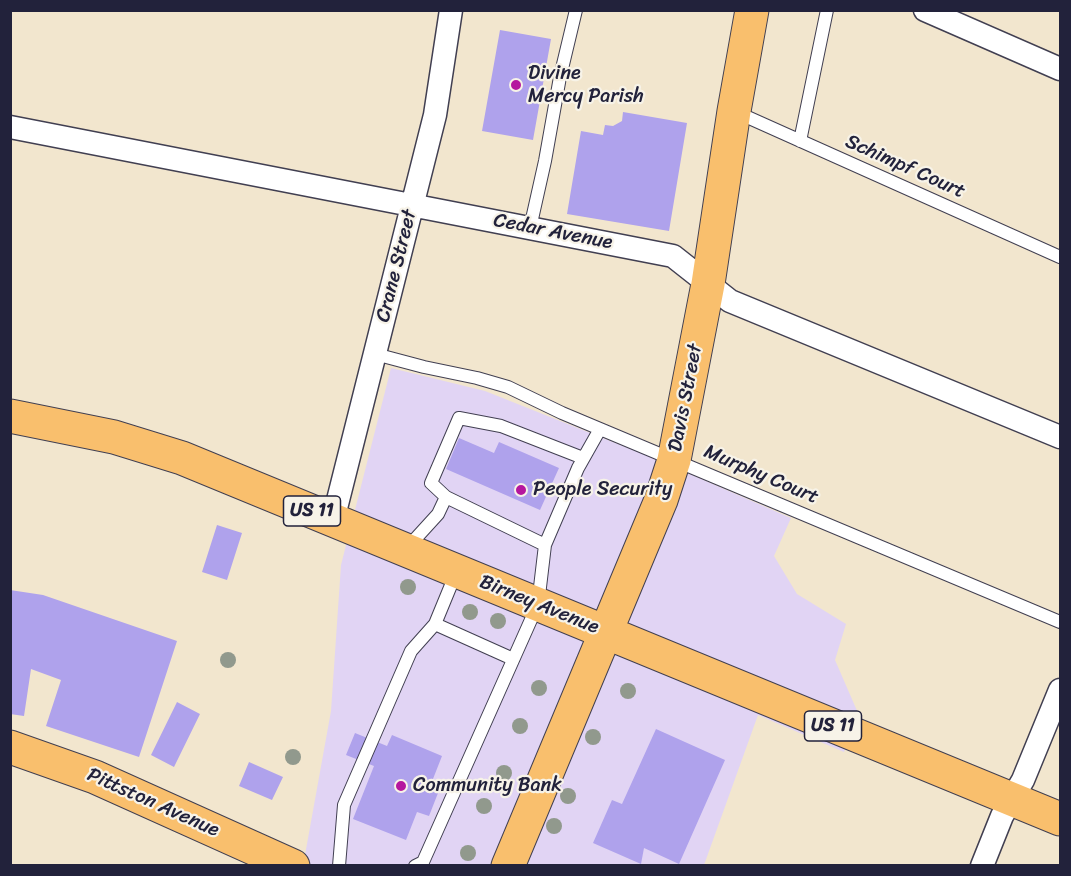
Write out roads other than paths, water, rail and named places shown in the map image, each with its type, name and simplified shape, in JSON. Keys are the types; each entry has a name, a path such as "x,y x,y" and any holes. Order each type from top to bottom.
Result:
{"main road":[{"name":"Davis Street","path":"508,866 661,500 674,460 708,284 752,10"},
{"name":"Birney Avenue","path":"10,416 71,427 150,447 1060,819"},
{"name":"Pittston Avenue","path":"10,747 96,777 293,866"}],"street":[{"name":"Crane Street","path":"333,520 435,115 451,10"},
{"path":"925,10 1060,69"},
{"name":"Cedar Avenue","path":"10,127 673,256 730,301 767,314 1060,437"},
{"path":"982,866 1002,816 1023,780 1060,690"}],"lane":[{"path":"530,228 576,10"},
{"path":"800,141 827,10"},
{"name":"Schimpf Court","path":"734,111 1060,257"},
{"name":"Murphy Court","path":"375,354 494,382 600,429 1060,622"},
{"path":"545,545 446,496 431,483 459,418 501,426 583,458"},
{"path":"419,864 538,604 545,545 583,458 600,429"},
{"path":"406,550 438,514 446,496"},
{"path":"339,866 344,805 411,651 435,624 456,571"},
{"path":"435,624 513,659"}],"place":[{"name":"Divine Mercy Parish","path":"516,85"},
{"name":"People Security","path":"521,490"},
{"name":"Community Bank","path":"401,786"}]}
